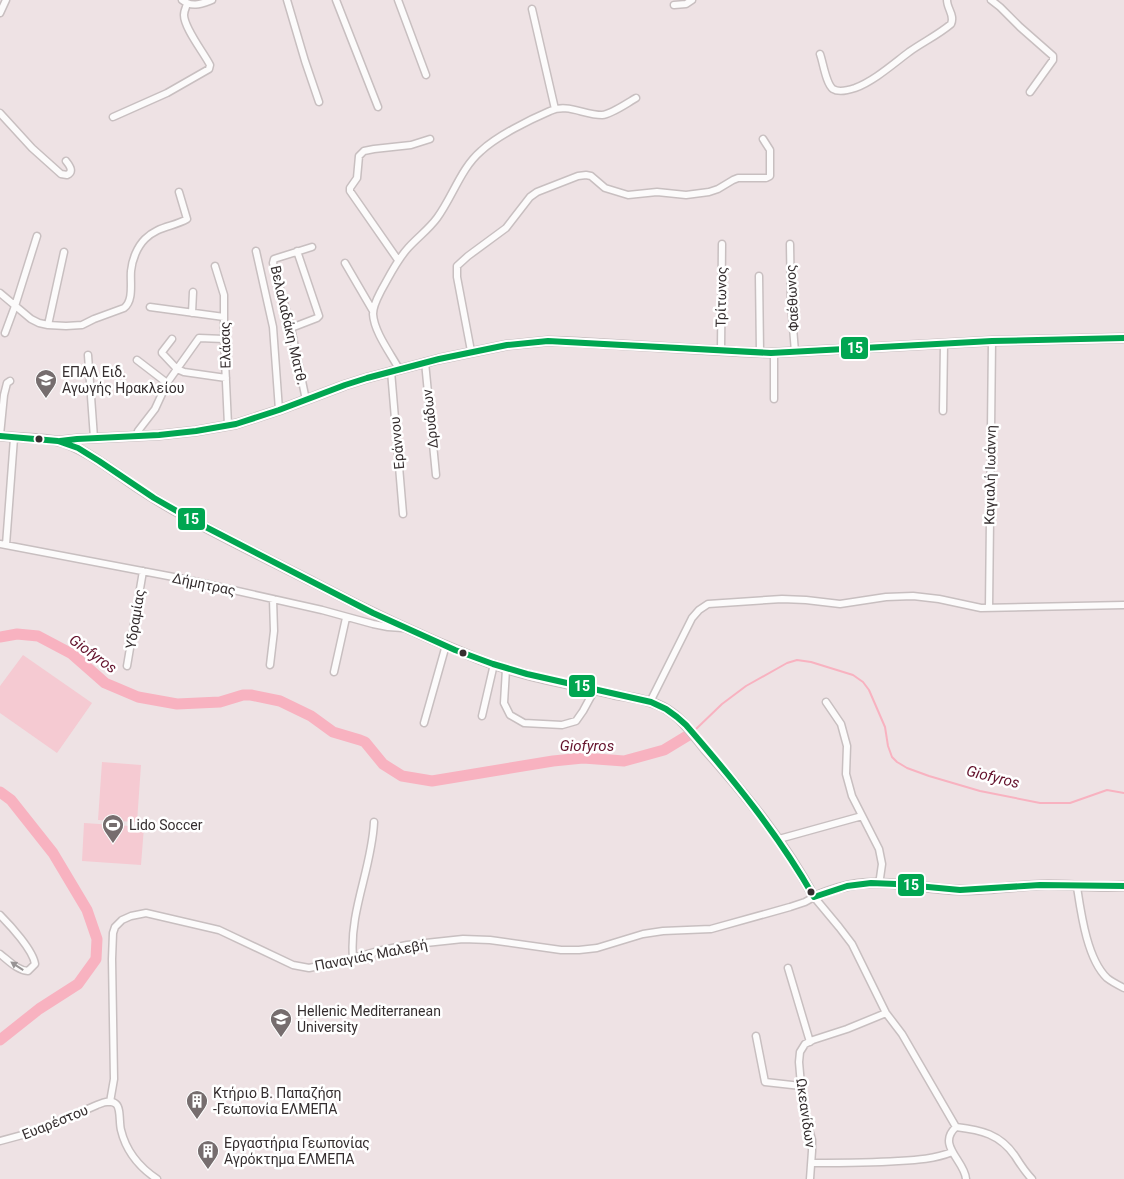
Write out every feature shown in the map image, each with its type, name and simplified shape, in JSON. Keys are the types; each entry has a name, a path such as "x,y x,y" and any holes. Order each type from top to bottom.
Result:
{"street":[{"path":"0,13 6,0"},
{"path":"113,117 167,93 209,69 210,65 185,21 184,2 198,5 212,0"},
{"path":"287,0 302,53 319,102"},
{"path":"336,0 378,107"},
{"path":"398,0 426,75"},
{"path":"674,5 686,4 692,0"},
{"path":"820,54 828,84 831,88 836,91 856,88 890,67 910,51 951,24 953,16 947,0"},
{"path":"991,0 1000,6 1020,27 1053,56 1053,60 1030,92"},
{"path":"532,9 555,109"},
{"path":"395,370 374,322 373,311 376,300 398,260 437,218 468,166 481,150 520,125 555,109 565,108 603,114 611,112 636,98"},
{"path":"0,113 32,148 61,174 67,175 71,170 66,161"},
{"path":"398,260 350,191 350,188 357,178 359,156 364,151 411,145 430,139"},
{"path":"471,352 457,277 457,266 506,228 530,197 537,192 578,176 586,175 591,176 605,188 628,195 657,192 692,195 718,189 738,178 766,178 770,174 770,150 762,139"},
{"path":"0,293 31,319 39,323 66,326 82,325 120,310 127,306 130,298 132,266 140,244 161,229 187,219 179,192"},
{"path":"5,333 36,236"},
{"name":"Τρίτωνος","path":"721,351 722,244"},
{"name":"Φαέθωνος","path":"790,244 790,303 795,352"},
{"name":"Βελαλαδάκη Ματθ.","path":"306,400 273,263 275,258 312,247"},
{"path":"256,251 273,327 279,410"},
{"path":"290,328 319,316 297,251"},
{"path":"48,324 64,252"},
{"path":"345,263 373,311"},
{"name":"Ελάσας","path":"215,266 224,295 228,425"},
{"path":"759,276 760,352"},
{"path":"192,313 193,292"},
{"path":"150,307 224,317"},
{"path":"137,436 155,409 167,383 199,338 224,339"},
{"path":"10,381 7,383 4,395 0,436 59,441 182,433 228,425 253,419 351,383 395,370 471,352 525,343 559,341 721,351 795,352 992,341 1124,338"},
{"path":"172,339 162,352 177,369 184,372 226,378"},
{"name":"Καγιαλή Ιωάννη","path":"989,608 992,341"},
{"path":"943,411 944,344"},
{"path":"774,352 774,400"},
{"path":"88,355 94,438"},
{"path":"138,360 167,383"},
{"name":"Δρυάδων","path":"425,362 436,475"},
{"name":"Εράννου","path":"395,370 403,514"},
{"path":"3,545 14,438"},
{"path":"59,441 90,456 156,500 185,516 339,597 407,628 506,669 650,702 667,709 680,719 734,781 779,839 814,897 852,944 886,1013 902,1034 956,1127"},
{"name":"Δήμητρας","path":"3,545 143,571 322,610 346,618 388,627 407,628"},
{"name":"Υδραμίας","path":"127,666 143,571"},
{"path":"650,702 689,623 699,610 708,604 782,599 840,604 886,597 913,596 939,598 972,607 989,608 1124,605"},
{"path":"270,665 274,631 273,599"},
{"path":"334,672 346,618"},
{"path":"424,723 446,645"},
{"path":"482,716 494,664"},
{"path":"506,669 504,703 510,715 524,723 562,725 576,721 584,711 595,689"},
{"path":"826,702 841,724 846,746 846,774 852,796 879,849 882,864 878,883"},
{"path":"779,839 862,816"},
{"path":"354,958 352,947 354,921 374,837 374,822"},
{"path":"814,897 856,884 878,883 963,890 1040,886 1124,886"},
{"path":"1077,887 1087,938 1095,959 1108,979 1124,988"},
{"name":"Παναγιάς Μαλεβή","path":"110,1102 114,1079 113,933 115,926 131,916 146,913 219,930 293,965 309,968 407,945 464,939 490,940 561,950 597,948 643,934 663,931 712,929 801,904 814,897"},
{"path":"0,915 32,954 35,963 28,971 22,970 0,954"},
{"path":"788,968 810,1042 886,1013"},
{"path":"756,1036 766,1082 801,1086"},
{"name":"Ωκεανίδων","path":"810,1042 805,1044 800,1052 799,1062 805,1117 812,1140 810,1179"},
{"path":"110,1102 117,1105 121,1131 130,1153 144,1170 157,1179"},
{"name":"Ευαρέστου","path":"0,1141 37,1132 97,1105 110,1102"},
{"path":"966,1179 966,1174 952,1152 949,1138 951,1131 956,1127 983,1131 1003,1142 1032,1179"},
{"path":"812,1163 864,1164 912,1160 941,1156 952,1152"}],"shaded area":[{"path":"23,655 92,703 57,753 0,713 0,686"},
{"path":"102,762 141,765 137,822 98,820"},
{"name":"Lido Soccer","path":"84,823 144,827 141,865 82,861"}],"waterway":[{"name":"Giofyros","path":"0,637 17,634 38,636 72,654 105,683 138,697 177,704 220,702 243,695 280,701 311,716 333,732 365,742 383,764 402,776 432,781 553,761 583,758 624,761 664,750 692,733"},
{"name":"Giofyros","path":"695,730 722,704 746,686 787,663 797,660 811,662 853,675 863,682 869,690 885,727 892,757 907,768 980,791 1040,803 1070,803 1107,790 1124,793"},
{"name":"Giofyros","path":"0,792 11,800 53,853 87,910 97,939 96,959 78,984 39,1009 0,1040"}],"transit line":[{"name":"15","path":"60,441 159,435 236,424 367,378 439,359 507,345 548,341 771,353 992,341 1124,338"},
{"name":"15","path":"0,436 58,441 78,448 154,498 196,522 373,613 455,650 527,674 651,702 666,709 686,725 738,787 770,829 814,897 847,886 871,883 960,890 1040,885 1124,886"}],"place":[{"name":"ΕΠΑΛ Ειδ. Αγωγής Ηρακλείου","path":"46,399"},
{"name":"Lido Soccer","path":"113,844"},
{"name":"Hellenic Mediterranean University","path":"281,1038"},
{"name":"Κτήριο Β. Παπαζήση -Γεωπονία ΕΛΜΕΠΑ","path":"197,1120"},
{"name":"Εργαστήρια Γεωπονίας Αγρόκτημα ΕΛΜΕΠΑ","path":"208,1170"}]}
